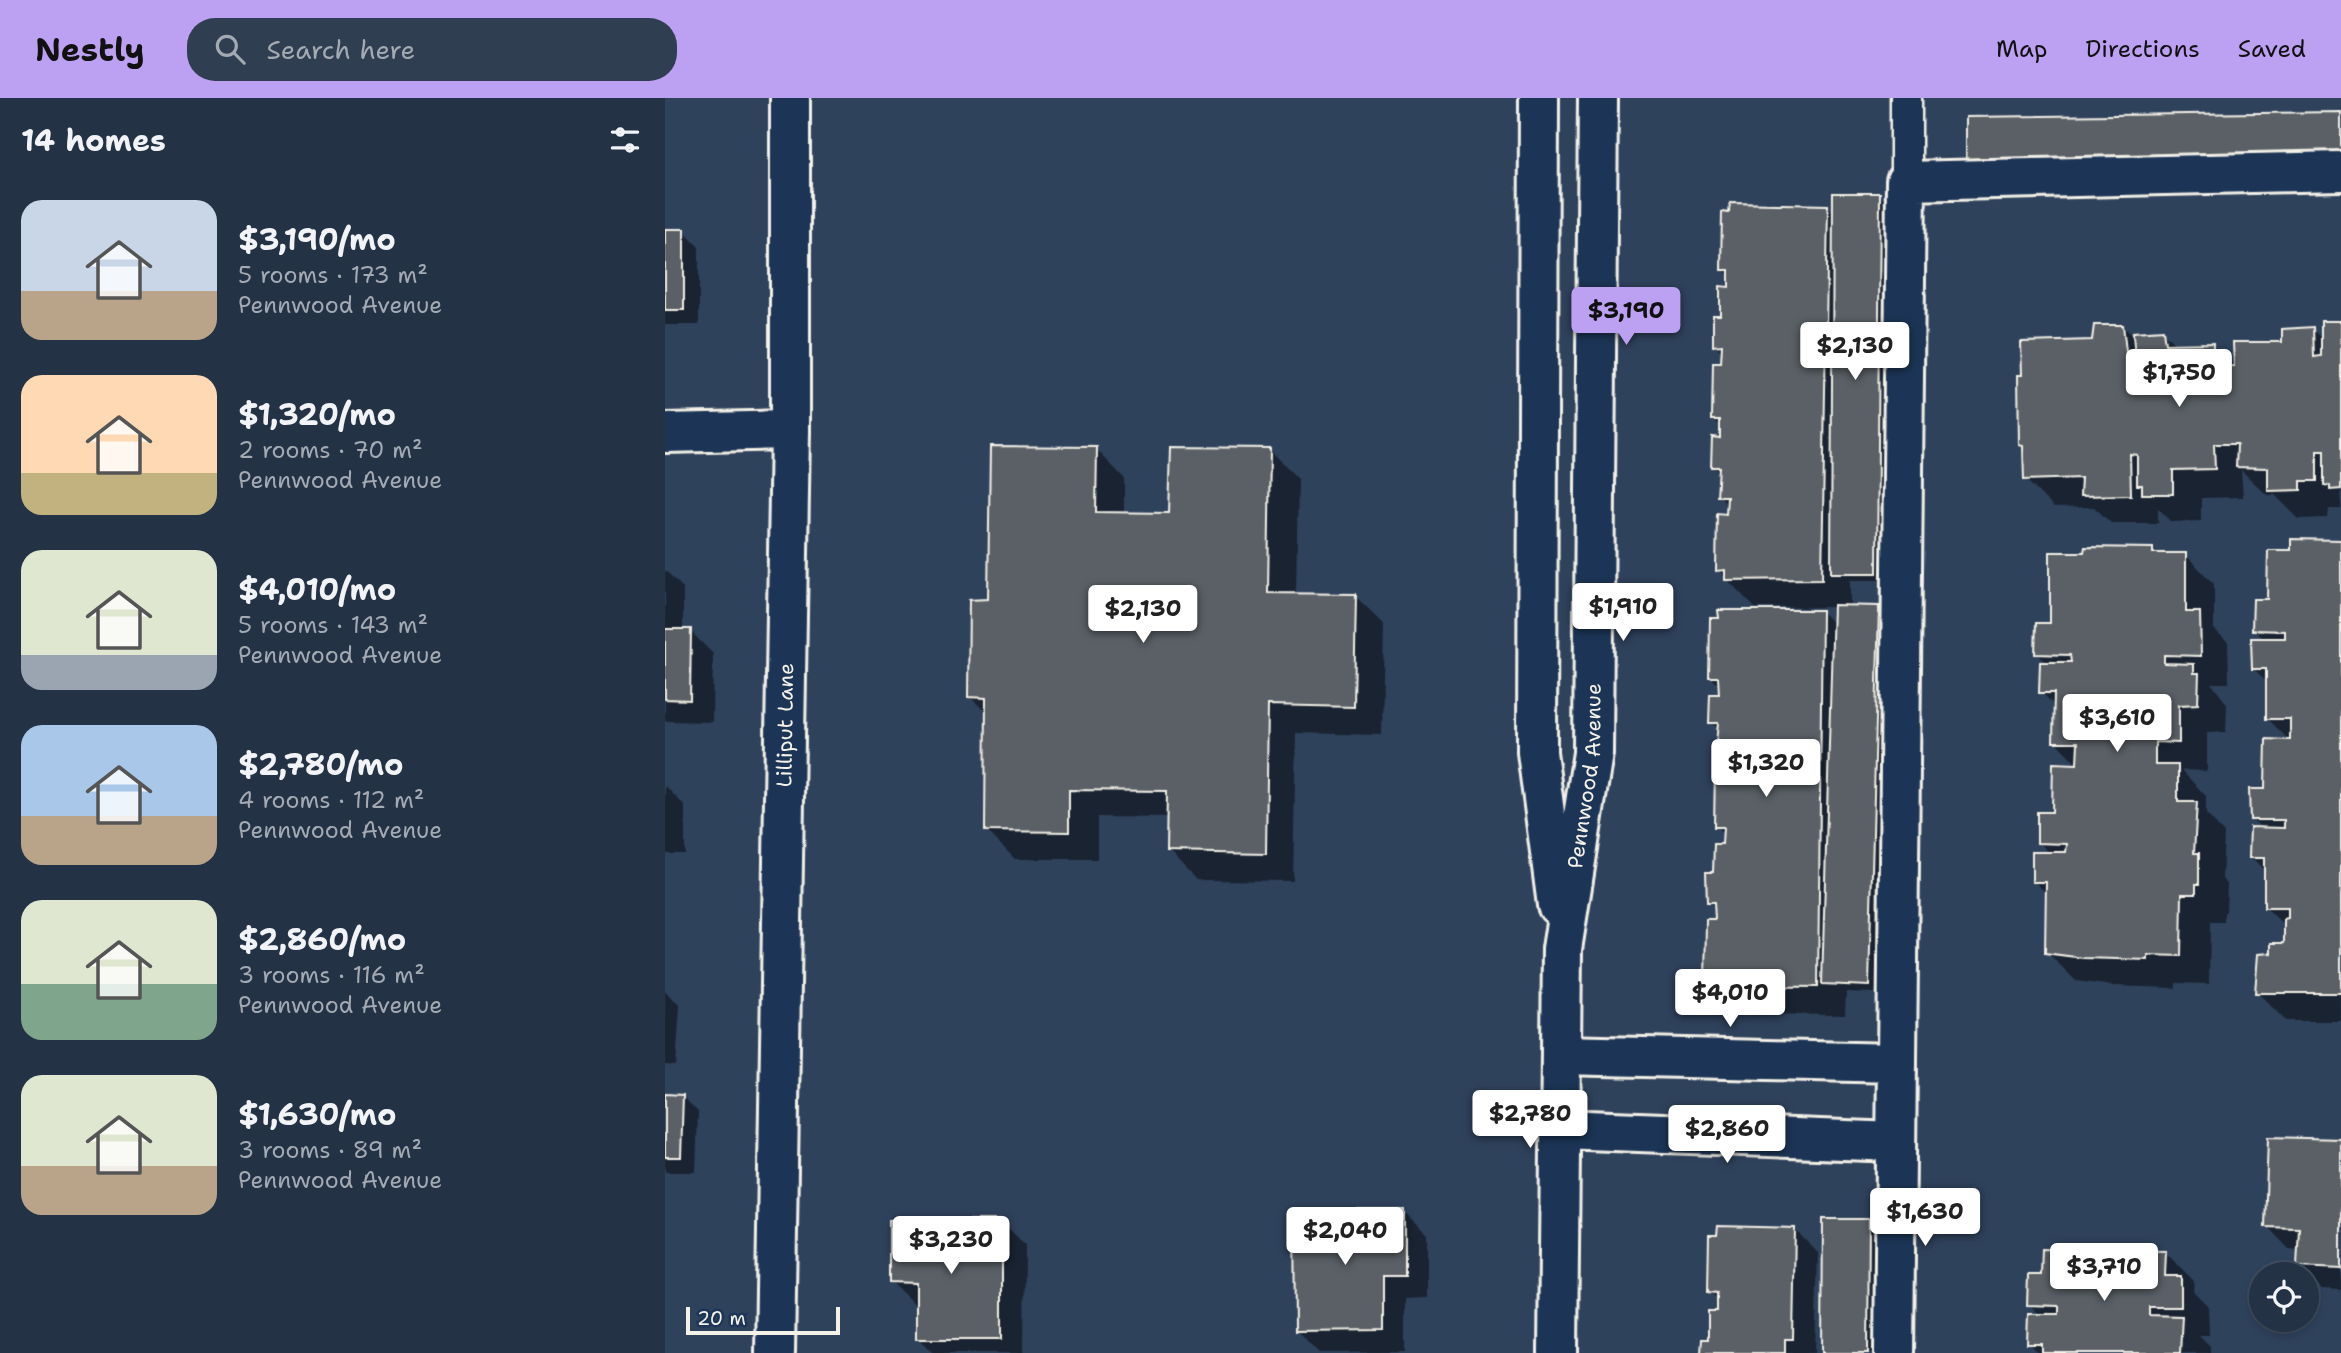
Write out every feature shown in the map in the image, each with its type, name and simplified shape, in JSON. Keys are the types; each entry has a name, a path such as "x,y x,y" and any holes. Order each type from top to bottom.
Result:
{"street":[{"name":"Lilliput Lane","path":"775,1353 790,430 790,98"},
{"name":"Pennwood Avenue","path":"1539,98 1537,752 1562,948 1558,1353"},
{"name":"Pennwood Avenue","path":"1562,948 1593,752 1598,98"},
{"path":"1894,1353 1906,181 2341,172"},
{"path":"665,433 790,430"},
{"path":"1561,1055 1897,1063"},
{"path":"1560,1129 1896,1142"}],"lane":[{"path":"1906,98 1906,181"}],"building":[{"path":"2341,112 2341,153 1966,159 1966,117"},
{"path":"1833,193 1880,193 1877,573 1831,573"},
{"path":"1730,203 1828,205 1822,579 1725,580 1725,570 1716,571 1717,513 1726,514 1727,496 1717,496 1719,467 1711,467 1712,437 1720,438 1720,420 1712,420 1713,363 1721,363 1722,345 1713,346 1713,315 1720,315 1720,286 1729,287 1729,270 1721,270 1722,212 1729,213"},
{"path":"665,229 684,229 684,310 665,310"},
{"path":"2321,321 2341,321 2341,489 2330,490 2330,486 2324,485 2324,451 2317,451 2317,481 2301,481 2301,490 2268,491 2268,468 2236,467 2237,444 2214,444 2215,469 2173,470 2173,494 2142,494 2142,485 2137,485 2137,455 2130,454 2131,495 2080,496 2081,478 2024,480 2023,446 2019,445 2018,375 2022,375 2021,342 2092,340 2094,325 2123,325 2127,360 2135,361 2133,332 2163,330 2165,344 2213,343 2213,367 2234,366 2233,342 2282,342 2282,329 2313,327 2314,357 2321,356"},
{"path":"990,446 1097,447 1096,512 1169,513 1171,447 1270,448 1268,593 1356,594 1354,707 1268,705 1266,854 1166,852 1167,791 1069,790 1069,832 985,831 986,698 968,697 969,600 988,599"},
{"path":"2291,539 2341,540 2341,993 2255,993 2258,954 2271,953 2271,943 2284,943 2284,919 2288,918 2288,908 2264,908 2264,858 2249,858 2250,827 2284,828 2284,820 2250,820 2249,789 2265,789 2266,739 2290,740 2290,719 2266,719 2266,669 2252,669 2251,638 2285,638 2285,631 2252,630 2253,599 2267,599 2268,550 2291,550"},
{"path":"2085,547 2153,548 2153,553 2186,553 2186,612 2200,612 2201,656 2164,655 2164,663 2194,664 2194,673 2199,673 2198,704 2179,705 2179,743 2155,742 2155,765 2178,765 2178,802 2197,802 2194,853 2199,853 2199,884 2196,884 2196,894 2182,894 2181,956 2148,955 2148,960 2083,958 2045,953 2046,882 2032,882 2032,852 2066,852 2067,844 2037,843 2037,812 2052,812 2053,763 2077,764 2078,742 2053,742 2054,693 2039,693 2040,662 2071,662 2070,655 2035,654 2036,623 2050,623 2050,552 2084,552"},
{"path":"1833,605 1879,606 1869,986 1822,984"},
{"path":"1718,610 1822,610 1818,987 1705,986 1706,919 1715,919 1714,902 1707,902 1706,872 1713,872 1714,844 1722,844 1723,827 1714,827 1715,768 1724,769 1725,752 1715,753 1718,723 1709,723 1710,694 1719,694 1718,677 1709,677 1710,618 1719,618"},
{"path":"665,629 691,629 690,700 665,699"},
{"path":"665,1094 683,1095 681,1157 665,1157"},
{"path":"2268,1137 2341,1139 2341,1269 2319,1268 2319,1262 2297,1262 2299,1228 2265,1227"},
{"path":"1294,1210 1405,1210 1405,1276 1383,1276 1383,1330 1295,1331"},
{"path":"1823,1219 1869,1219 1868,1353 1822,1353"},
{"path":"889,1220 1002,1220 1002,1339 916,1339 916,1283 889,1282"},
{"path":"1718,1226 1795,1228 1793,1339 1785,1339 1785,1353 1701,1353 1702,1339 1708,1339 1708,1311 1717,1311 1717,1293 1708,1292 1709,1235 1717,1235"},
{"path":"2042,1249 2166,1251 2165,1276 2181,1276 2181,1307 2149,1307 2149,1315 2182,1316 2180,1353 2042,1353 2042,1344 2027,1344 2028,1314 2059,1314 2059,1306 2027,1305 2028,1275 2041,1275"}]}
